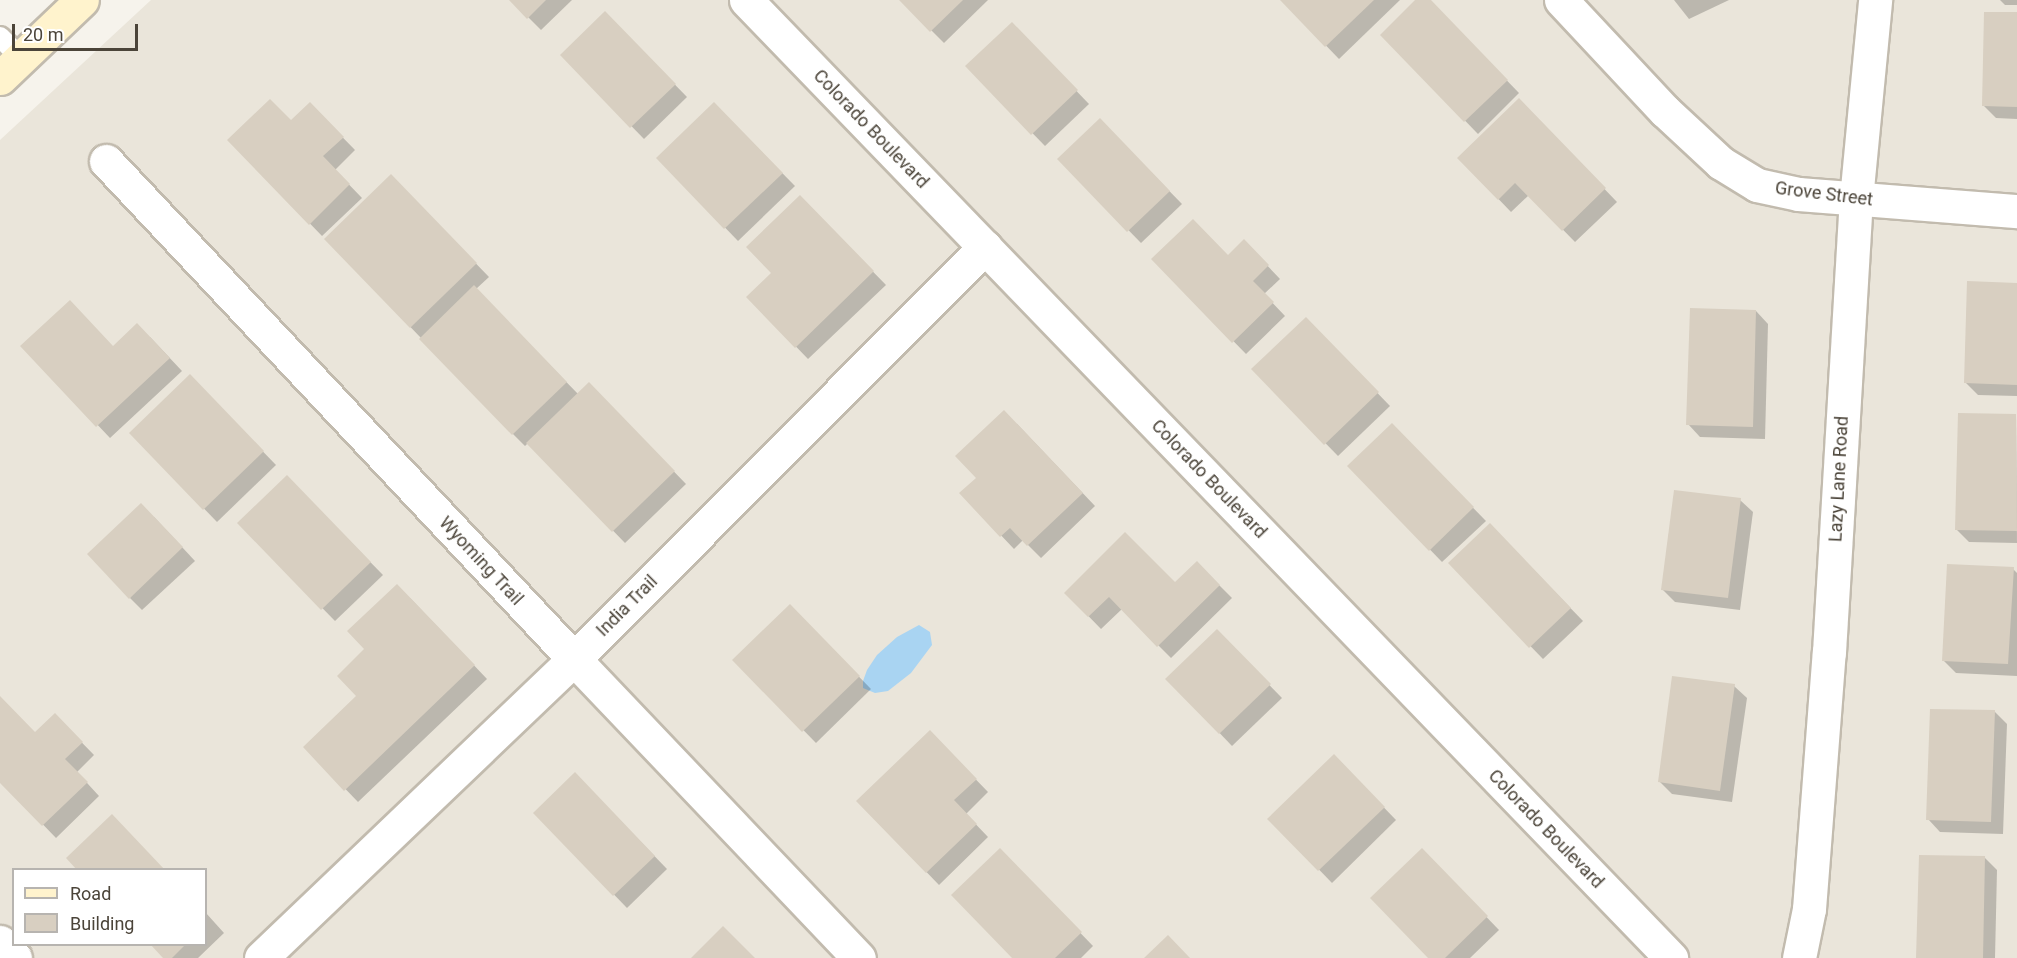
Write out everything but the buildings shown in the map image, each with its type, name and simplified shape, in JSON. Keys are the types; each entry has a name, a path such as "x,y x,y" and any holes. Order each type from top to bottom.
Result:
{"main road":[{"path":"7,57 82,0"}],"street":[{"name":"Colorado Boulevard","path":"747,0 1671,958"},
{"name":"Grove Street","path":"1561,0 1665,111 1721,163 1757,185 1799,194 2017,212"},
{"name":"Lazy Lane Road","path":"1799,958 1810,898 1829,652 1856,199 1875,0"},
{"name":"Wyoming Trail","path":"106,161 574,659 859,958"},
{"name":"India Trail","path":"261,958 574,659 986,247"},
{"path":"0,942 15,958"}],"shaded area":[{"path":"151,0 2017,0 2017,958 0,958 0,140"}],"water":[{"path":"919,625 930,632 932,645 911,673 888,691 875,693 863,688 867,670 877,655 897,637"}]}
